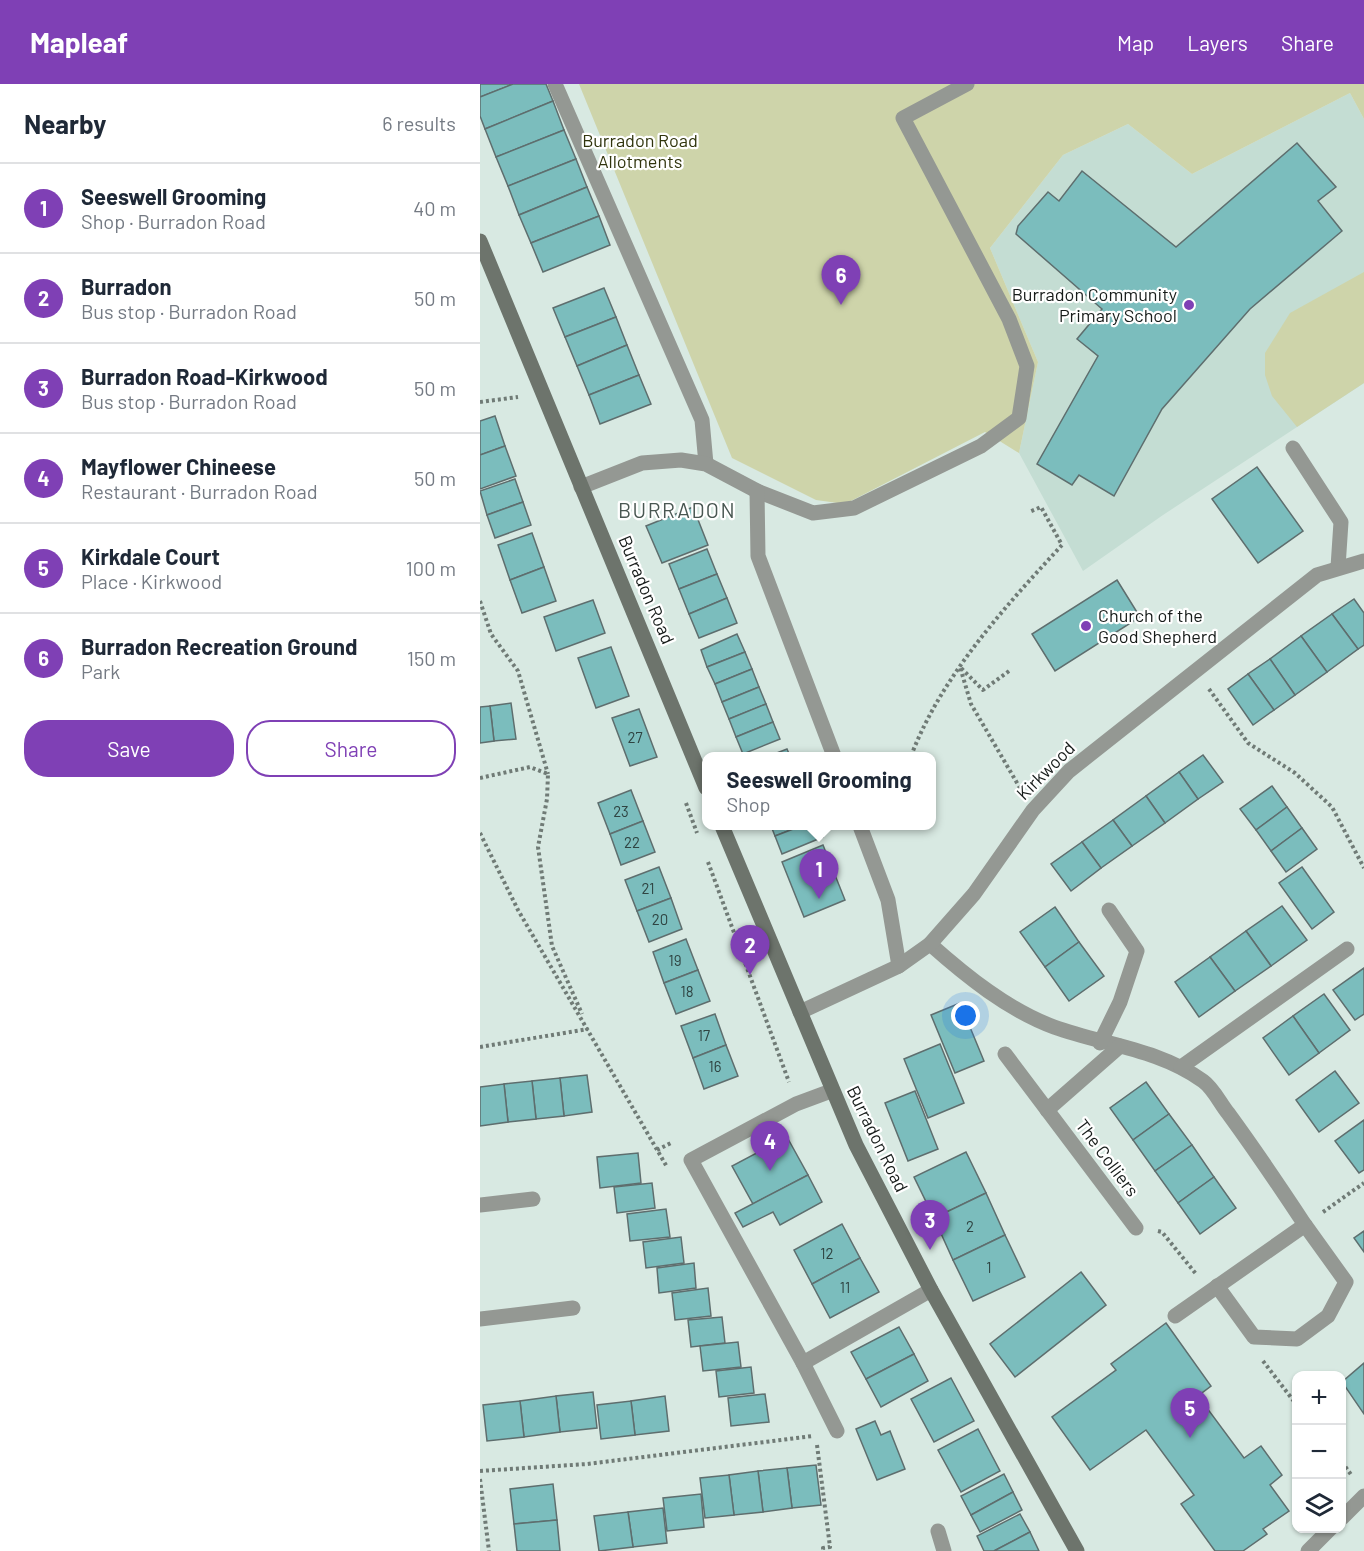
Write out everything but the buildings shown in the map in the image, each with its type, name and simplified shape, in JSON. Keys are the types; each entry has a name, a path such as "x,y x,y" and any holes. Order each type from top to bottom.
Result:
{"main road":[{"name":"Burradon Road","path":"480,241 483,259 581,486 702,778"},
{"name":"Burradon Road","path":"724,830 831,1091 856,1145 931,1290 1077,1551"}],"street":[{"path":"555,84 702,420 706,464"},
{"path":"581,486 642,463 681,460 706,464 757,491 813,513 854,508 981,446 1019,418 1027,366 1009,319 903,118 967,84"},
{"path":"1293,448 1341,522 1338,567"},
{"path":"757,491 758,556 832,752"},
{"name":"Kirkwood","path":"800,1012 899,966 930,944 974,894 1033,810 1069,771 1317,575 1364,561"},
{"path":"862,830 888,900 899,966"},
{"path":"1100,1043 1120,1002 1137,951 1109,910"},
{"path":"930,944 960,970 1013,1006 1051,1026 1100,1043 1141,1051 1180,1067 1205,1082 1346,1282 1328,1316 1297,1339 1254,1337 1217,1286"},
{"path":"1180,1067 1347,949"},
{"path":"1047,1110 1120,1046"},
{"name":"The Colliers","path":"1005,1054 1136,1228"},
{"path":"831,1091 796,1104 691,1160 804,1364 837,1431"},
{"path":"480,1206 533,1199"},
{"path":"1175,1316 1305,1226"},
{"path":"804,1364 931,1290"},
{"path":"480,1319 573,1308"},
{"path":"1346,1513 1364,1496"},
{"path":"938,1531 944,1551"},
{"path":"1308,1551 1326,1533"}],"path":[{"path":"513,386 523,408"},
{"path":"480,402 518,397"},
{"path":"913,752 921,731 960,667 1005,607 1062,545 1041,507 1029,512"},
{"path":"480,601 491,634 518,671 548,774 547,799 538,847 552,946 588,1030"},
{"path":"960,667 983,690 1009,671"},
{"path":"960,667 971,704 1033,810"},
{"path":"1195,670 1248,743 1295,773 1332,807 1364,868"},
{"path":"480,778 530,767 548,774"},
{"path":"685,800 701,843"},
{"path":"480,832 518,910 669,1170"},
{"path":"705,854 791,1082 780,1087"},
{"path":"480,1047 588,1030"},
{"path":"657,1150 678,1140"},
{"path":"1305,1226 1364,1183"},
{"path":"811,1427 816,1436 830,1547 823,1548 824,1551"},
{"path":"480,1471 587,1464 816,1436"},
{"path":"480,1479 489,1551"}],"shaded area":[{"name":"Burradon Community Primary School","path":"1350,93 1364,119 1364,383 1163,515 1083,571 1019,453 1038,362 990,248 1063,155 1128,124 1192,174"}],"green space":[{"name":"Burradon Road Allotments","path":"579,84 1364,84 1364,119 1350,93 1192,174 1128,124 1063,155 990,248 1038,362 1019,453 985,432 845,504 816,500 732,458"},
{"path":"1364,272 1364,383 1297,427 1272,396 1265,375 1265,353 1290,313"}],"place":[{"name":"Burradon Recreation Ground","path":"841,305"},
{"name":"Burradon Community Primary School","path":"1189,305"},
{"name":"Church of the Good Shepherd","path":"1086,626"},
{"name":"Seeswell Grooming","path":"819,899"},
{"name":"Burradon","path":"750,975"},
{"name":"Mayflower Chineese","path":"770,1171"},
{"name":"Burradon Road-Kirkwood","path":"930,1250"},
{"name":"Kirkdale Court","path":"1190,1438"}],"district":[{"name":"BURRADON","path":"677,511"}]}
